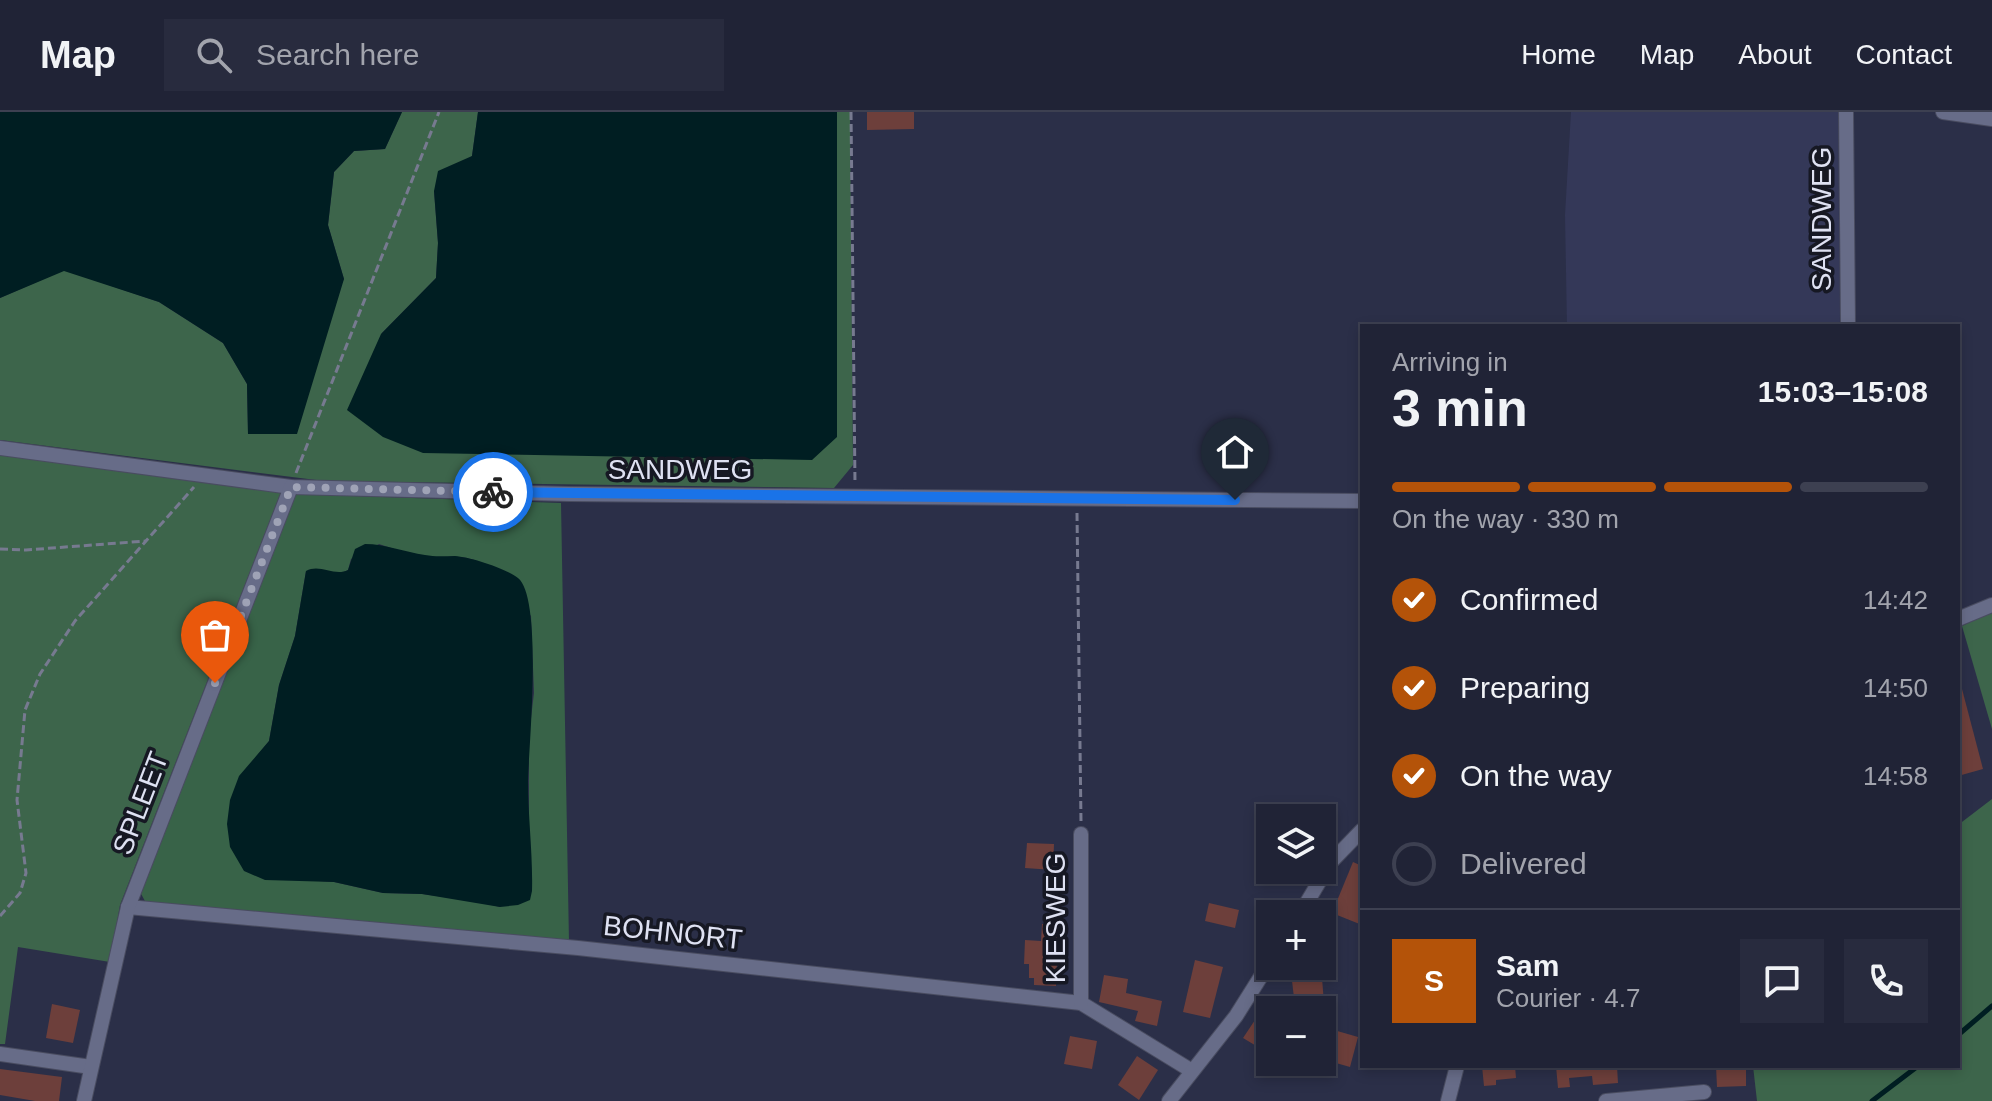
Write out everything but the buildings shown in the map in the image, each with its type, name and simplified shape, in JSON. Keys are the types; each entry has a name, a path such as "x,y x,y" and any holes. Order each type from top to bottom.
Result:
{"street":[{"name":"SANDWEG","path":"1846,112 1848,324"},
{"path":"1943,112 1992,119"},
{"name":"SANDWEG","path":"0,448 291,487 569,494 1360,501"},
{"name":"SPLEET","path":"84,1101 128,907 291,487"},
{"path":"1960,618 1992,605"},
{"path":"1308,900 1331,862 1360,832"},
{"name":"KIESWEG","path":"1081,834 1081,1003"},
{"name":"BOHNORT","path":"128,907 578,948 1081,1003 1192,1071"},
{"path":"1169,1101 1236,1016 1259,980"},
{"path":"0,1054 91,1067"},
{"path":"1448,1101 1456,1068"},
{"path":"1606,1101 1704,1092"}],"path":[{"path":"291,487 439,112"},
{"path":"851,112 855,496"},
{"path":"0,916 20,893 26,873 17,800 25,710 40,674 75,621 205,476"},
{"path":"1076,498 1081,834"},
{"path":"0,549 26,550 146,541"}],"shaded area":[{"path":"0,112 402,112 385,149 354,151 334,172 328,225 344,279 297,434 248,434 247,384 223,343 159,302 64,271 0,298"},
{"path":"478,112 837,112 837,437 812,460 423,453 383,437 347,410 381,334 436,278 438,243 434,191 438,171 472,156"},
{"path":"1571,112 1838,112 1840,324 1567,324 1565,215"},
{"path":"365,544 478,561 512,574 526,591 533,674 528,781 530,900 500,907 422,894 383,893 334,882 265,880 244,871 230,847 227,824 230,800 239,776 269,741 279,685 295,636 306,571 316,568 338,572 348,570 355,549"}],"green space":[{"path":"402,112 478,112 472,156 434,191 438,243 436,278 381,334 837,112 850,112 853,465 834,488 324,481 0,440 0,298 64,270 159,302 223,343 247,384 248,434 344,279 328,225 334,172 354,151 385,149"},
{"path":"0,455 281,492 120,905 110,962 18,947 5,1044 0,1044"},
{"path":"294,494 561,503 569,942 146,903 139,890","holes":["379,544 421,555 463,557 479,562 531,616 534,693 529,735 529,818 500,907 475,901 383,893 334,882 304,880 256,757 269,741 279,685 295,636 306,571 342,573 348,570 351,559"]},
{"path":"1992,612 1992,729 1962,626"},
{"path":"1992,799 1992,1101 1757,1101 1753,1068 1960,1068 1960,823"}],"waterway":[{"path":"1960,1033 1992,1006"},
{"path":"1872,1101 1915,1068"}],"way so far":[{"path":"215,683 291,487 493,492"}],"route":[{"path":"493,492 1235,500"}]}
